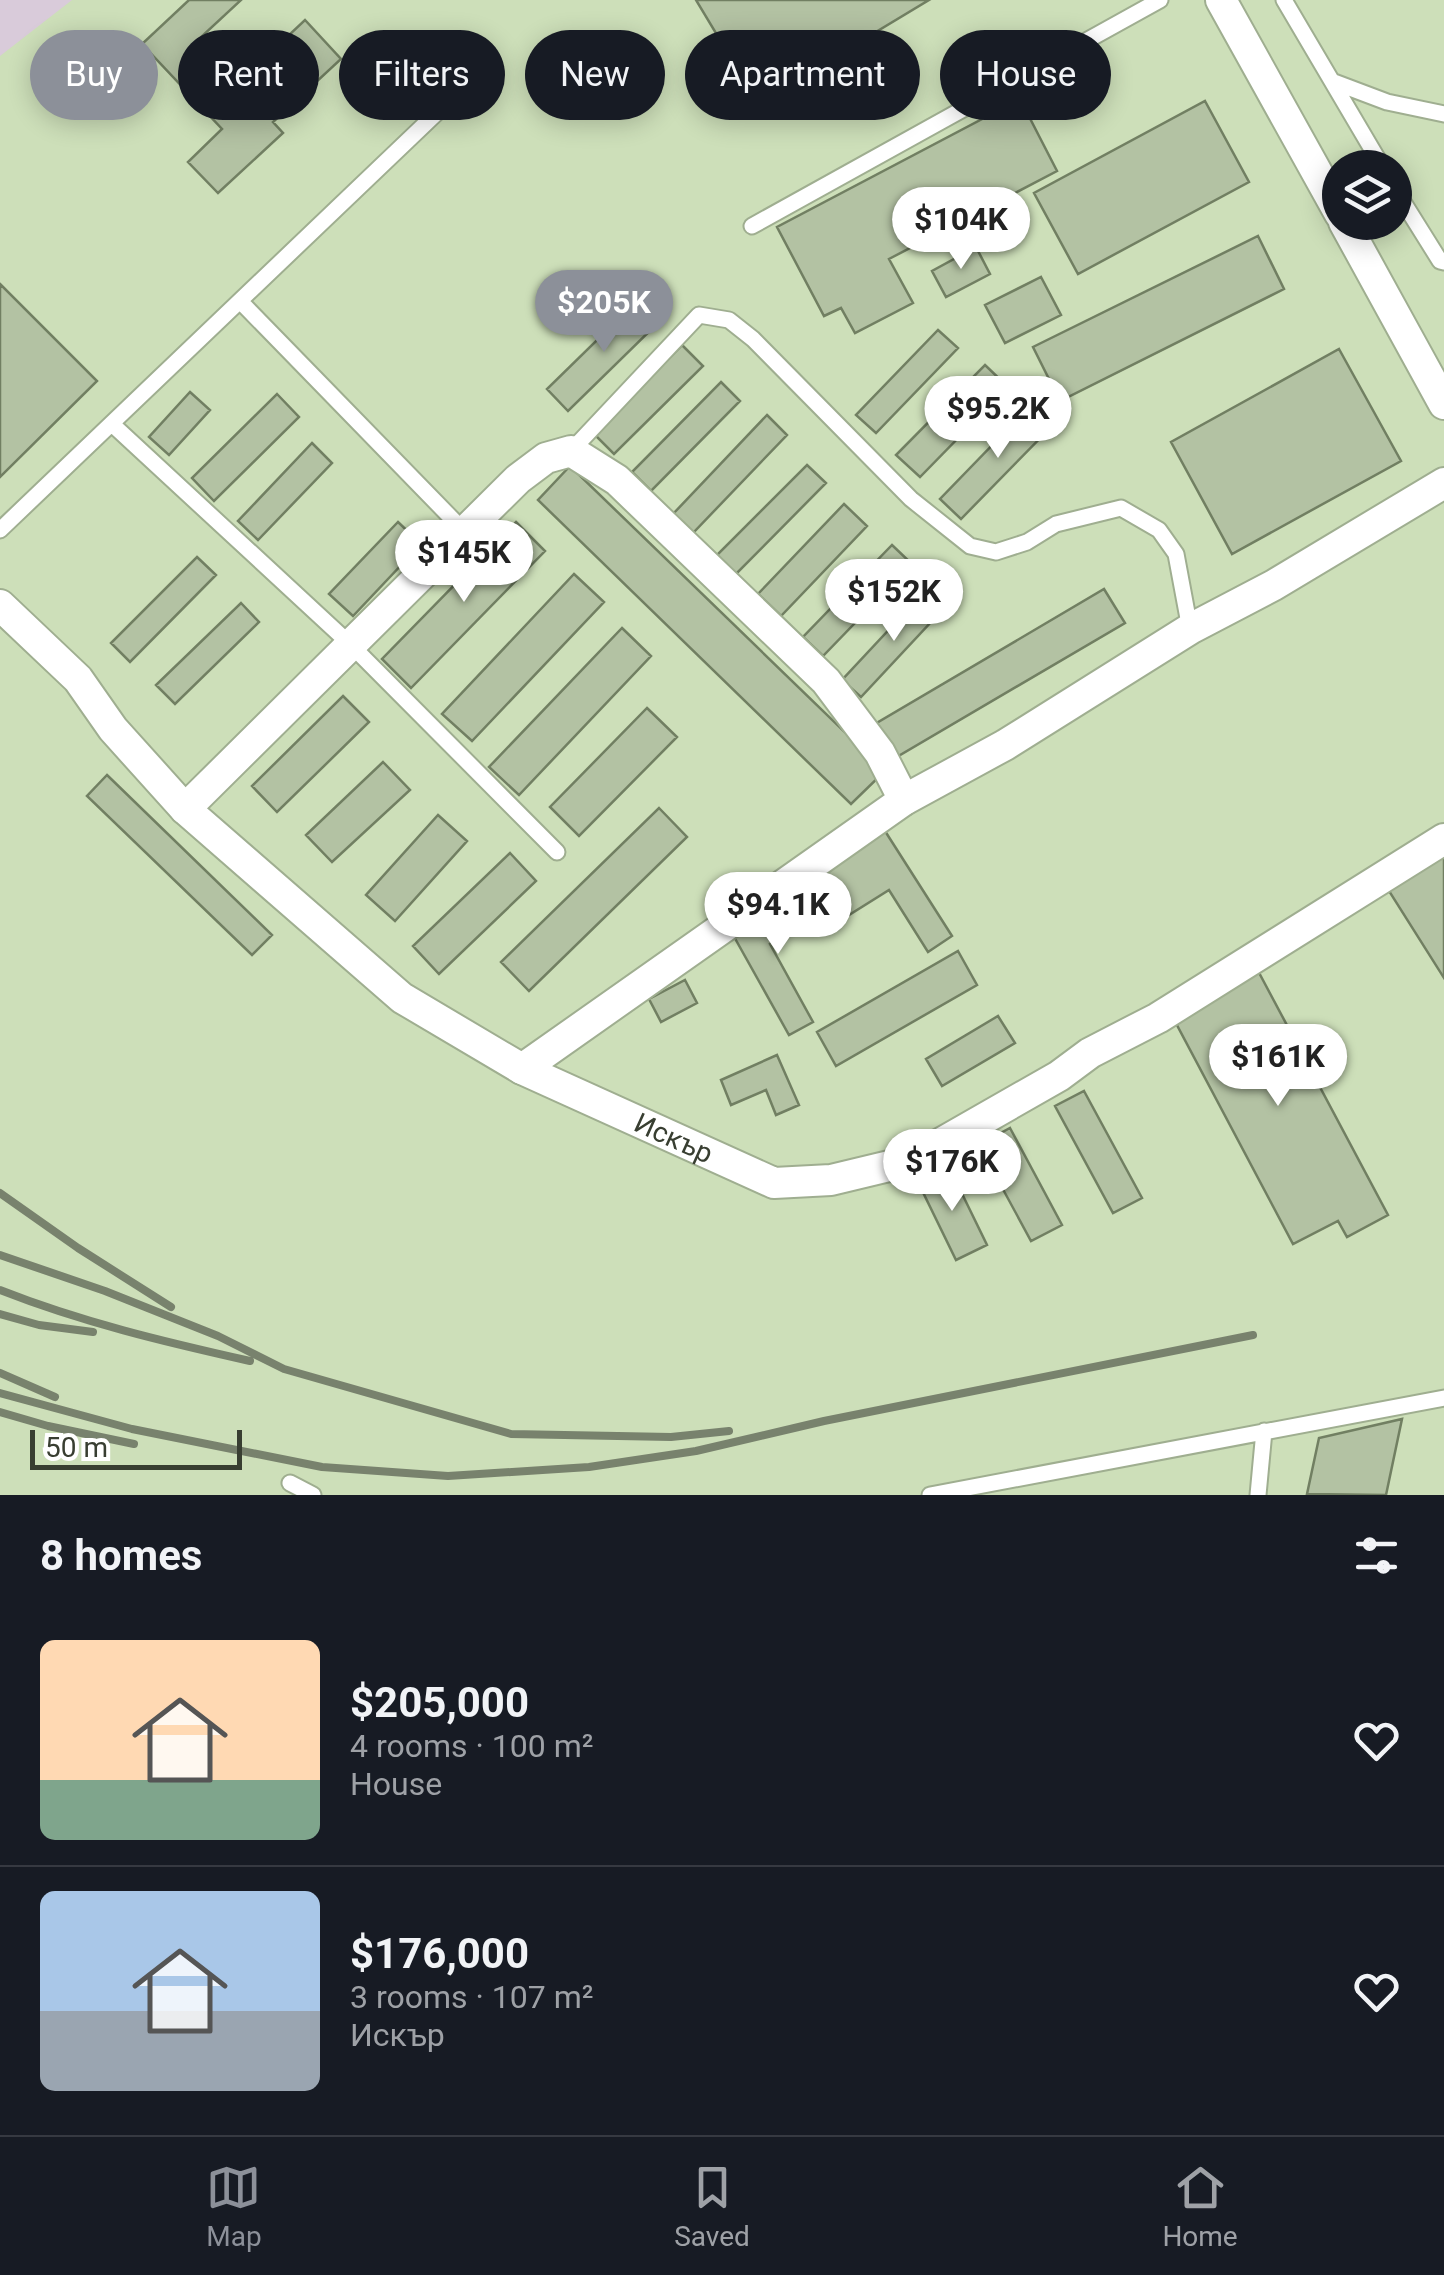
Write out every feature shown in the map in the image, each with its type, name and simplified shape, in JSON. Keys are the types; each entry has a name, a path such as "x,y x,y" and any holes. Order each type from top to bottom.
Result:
{"street":[{"path":"1221,0 1322,182"},
{"path":"1354,240 1444,404"},
{"path":"185,809 518,479 546,458 571,451 617,480 826,681 880,753 904,800"},
{"path":"522,1069 904,800 1444,483"},
{"name":"Искър","path":"0,605 78,679 113,729 185,809 402,998 522,1069 774,1183 831,1180 910,1161 1060,1076 1090,1053 1158,1018 1444,839"}],"lane":[{"path":"752,226 1160,0"},
{"path":"1284,0 1373,150"},
{"path":"1334,82 1387,102 1444,114"},
{"path":"0,530 429,120"},
{"path":"1412,217 1444,262"},
{"path":"240,301 464,531"},
{"path":"571,451 699,315 729,320 912,499 970,546 996,552 1027,542 1056,524 1120,508 1159,530 1176,554 1190,629"},
{"path":"112,424 351,645 557,852"},
{"path":"930,1495 1444,1398"},
{"path":"1258,1495 1264,1431"},
{"path":"290,1483 313,1495"}],"shaded area":[{"path":"0,0 1444,0 1444,1495 0,1495"},
{"path":"0,0 72,0 30,30 0,56"}],"building":[{"path":"189,0 241,0 209,30 178,30 178,82 158,61 157,30"},
{"path":"696,0 929,0 879,30 714,30"},
{"path":"305,20 314,30 294,30"},
{"path":"319,35 339,57 319,79"},
{"path":"1205,101 1249,182 1078,274 1034,193"},
{"path":"214,120 275,120 283,133 218,193 188,162 222,129"},
{"path":"980,120 1031,120 1057,171 889,259 913,303 855,333 841,308 824,316 777,227"},
{"path":"1258,236 1284,289 1060,401 1033,347"},
{"path":"976,247 990,274 946,297 932,271"},
{"path":"1041,277 1061,315 1005,343 985,305"},
{"path":"0,284 97,381 0,477"},
{"path":"639,299 660,321 568,411 547,389"},
{"path":"938,330 958,348 876,433 856,415"},
{"path":"682,345 703,366 614,454 594,434"},
{"path":"1339,349 1401,461 1232,554 1171,442"},
{"path":"985,365 1008,387 920,477 896,455"},
{"path":"721,382 740,401 651,491 632,472"},
{"path":"190,392 210,410 169,455 149,437"},
{"path":"277,394 299,417 214,501 192,478"},
{"path":"1034,402 1055,423 961,519 940,499"},
{"path":"767,415 787,435 693,533 673,514"},
{"path":"312,443 332,463 258,540 238,521"},
{"path":"807,465 826,483 736,574 717,555"},
{"path":"570,466 885,771 851,804 538,500"},
{"path":"844,504 867,526 781,616 758,594"},
{"path":"398,522 421,544 353,616 329,594"},
{"path":"516,522 545,551 411,688 382,659"},
{"path":"892,545 912,564 823,656 803,637"},
{"path":"197,557 216,575 130,662 111,643"},
{"path":"574,574 604,602 472,741 442,714"},
{"path":"1104,589 1125,623 895,758 875,724"},
{"path":"926,590 945,607 861,697 842,680"},
{"path":"241,603 259,622 175,704 156,685"},
{"path":"622,628 651,656 519,795 489,767"},
{"path":"343,696 369,722 277,812 252,786"},
{"path":"647,708 677,737 579,836 550,807"},
{"path":"383,762 410,790 332,862 306,835"},
{"path":"107,775 272,935 252,955 87,796"},
{"path":"659,808 687,837 529,991 501,962"},
{"path":"438,815 467,841 395,921 366,895"},
{"path":"885,831 952,936 928,952 889,890 849,915 821,872"},
{"path":"510,853 536,881 439,974 413,946"},
{"path":"1444,856 1444,978 1389,891"},
{"path":"809,891 822,915 770,944 813,1022 789,1035 732,933"},
{"path":"958,951 977,985 836,1066 817,1032"},
{"path":"1256,967 1388,1215 1347,1237 1338,1221 1293,1244 1170,1012"},
{"path":"685,980 697,1003 661,1022 649,999"},
{"path":"998,1016 1015,1043 942,1086 926,1059"},
{"path":"777,1055 799,1105 776,1115 766,1090 731,1105 721,1080"},
{"path":"1084,1091 1142,1198 1113,1213 1055,1106"},
{"path":"1010,1128 1062,1225 1031,1241 979,1145"},
{"path":"949,1167 987,1245 956,1260 918,1182"},
{"path":"1402,1419 1386,1495 1307,1494 1319,1438"}],"railway":[{"path":"0,1193 171,1307"},
{"path":"0,1255 218,1336 284,1369 511,1434 671,1437 729,1431"},
{"path":"0,1290 92,1322 250,1361"},
{"path":"0,1314 39,1325 93,1332"},
{"path":"0,1393 132,1429 322,1467 448,1476 589,1467 696,1451 824,1421 1253,1335"},
{"path":"0,1373 55,1397"},
{"path":"0,1412 134,1444"}]}
